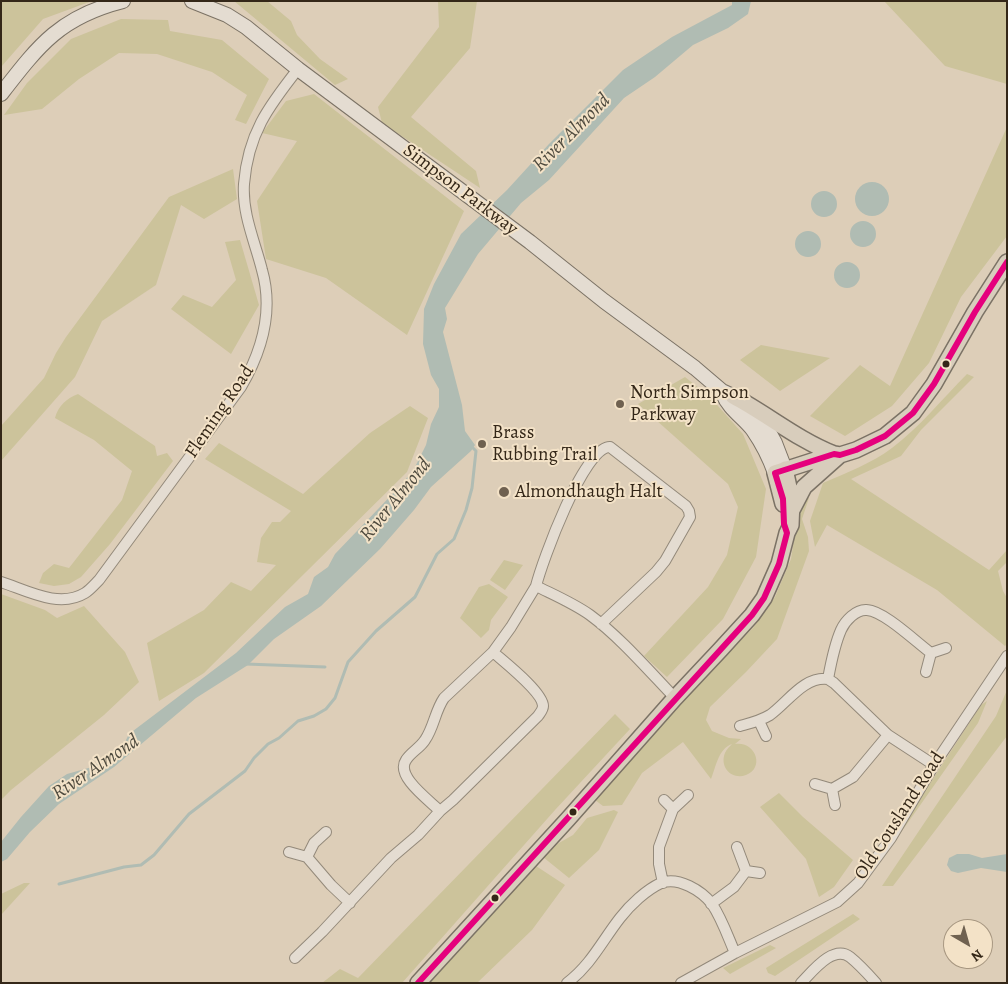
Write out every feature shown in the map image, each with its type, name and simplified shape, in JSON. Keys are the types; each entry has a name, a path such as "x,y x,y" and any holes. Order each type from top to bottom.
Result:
{"main road":[{"path":"1,94 31,56 54,33 80,16 123,1"},
{"name":"Simpson Parkway","path":"192,1 227,15 246,27 298,69 530,242 654,339 727,393 765,426 775,443 781,475 784,524 787,533"},
{"path":"781,475 856,450 885,436 913,413 934,384 975,312 1007,262"},
{"path":"727,393 809,442 837,456"},
{"path":"792,512 804,487 837,456"},
{"name":"Simpson Parkway","path":"418,983 752,615 764,598 779,564 791,525 792,501 781,475"}],"street":[{"name":"Fleming Road","path":"1,582 51,599 62,600 85,593 100,580 250,372 256,360 265,328 267,298 263,272 246,214 244,186 247,162 260,122 298,69"},
{"path":"440,811 417,790 405,775 403,766 406,760 425,741 433,726 438,706 444,698 493,652 511,627 536,586 553,536 572,493 596,454 605,447 610,447 686,506 690,511 690,517 665,562 601,624"},
{"path":"536,586 576,606 601,624 675,698"},
{"path":"828,679 836,643 842,628 858,611 866,610 880,614 931,653"},
{"path":"931,653 946,648"},
{"path":"295,958 350,903 391,858 418,835 542,710 542,700 538,695 522,677 493,652"},
{"path":"926,672 931,653"},
{"name":"Old Cousland Road","path":"681,983 735,953 837,902 858,883 891,838 934,765 1007,656"},
{"path":"740,726 759,721 780,707 804,684 813,679 828,679 888,735 934,765"},
{"path":"759,721 766,736"},
{"path":"815,784 832,789 853,777 888,735"},
{"path":"832,789 835,805"},
{"path":"663,883 659,864 659,847 673,809 688,795"},
{"path":"664,800 673,809"},
{"path":"307,857 314,843 326,832"},
{"path":"737,847 746,871"},
{"path":"289,852 307,857 331,886 350,903"},
{"path":"711,904 734,887 746,871"},
{"path":"746,871 760,873"},
{"path":"567,983 596,954 620,917 629,907 647,892 663,883 675,882 689,886 703,895 711,904 720,920 735,953"},
{"path":"801,983 823,961 836,954 848,956 876,983"}],"shaded area":[{"path":"1,1 92,1 43,19 1,67"},
{"path":"234,1 267,1 291,21 297,35 320,59 348,79 335,85"},
{"path":"438,1 477,1 470,48 411,117 476,171 480,188 382,123 378,107 439,27"},
{"path":"884,1 1007,1 1007,84 945,66"},
{"path":"121,19 168,20 170,31 222,40 269,79 246,124 235,120 247,95 212,72 157,54 119,53 79,79 42,109 4,115 27,83 71,39"},
{"path":"314,94 464,211 407,335 326,278 266,259 257,201 297,141 262,133 286,101"},
{"path":"1007,127 1007,236 961,297 929,363 892,406 845,436 810,416 860,365 890,386"},
{"path":"233,169 237,199 204,219 181,205 156,285 102,321 75,377 1,461 1,426 44,378 66,337 169,197"},
{"path":"240,240 259,305 231,354 171,309 183,295 212,307 236,280 225,242"},
{"path":"761,345 830,358 780,391 740,360"},
{"path":"967,374 974,377 921,430 901,456 851,479 989,570 1007,550 1007,562 998,571 1003,591 1007,598 1007,644 1005,646 937,590 827,525 815,547 810,521 823,483 867,463 892,448 921,422"},
{"path":"685,377 710,397 743,434 766,489 756,557 723,619 667,677 644,656 708,587 727,555 738,507 728,484 638,404"},
{"path":"78,394 155,446 157,456 167,453 173,461 110,544 81,577 69,584 54,586 39,583 43,573 54,564 69,568 122,500 132,471 94,440 55,418 58,410 64,403"},
{"path":"410,406 428,418 407,472 204,673 159,701 147,643 204,610 231,582 251,591 276,565 257,562 261,538 272,522 280,522 291,511 205,459 219,443 303,494 370,433"},
{"path":"805,497 809,498 802,519 808,537 809,551 777,639 710,707 706,720 712,731 729,738 741,739 735,744 742,744 753,751 756,761 752,772 737,776 726,769 724,756 732,744 727,746 721,754 711,779 683,742 642,773 622,805 603,806 595,800 609,779 720,660 753,628 775,597 791,559 797,520"},
{"path":"504,560 523,565 505,590 490,580"},
{"path":"489,584 508,597 491,620 489,630 481,638 460,618 479,587"},
{"path":"1,594 45,610 57,618 84,606 125,652 139,682 104,715 1,800"},
{"path":"1007,690 1007,736 893,886 882,886 996,716"},
{"path":"987,701 978,723 883,858 981,705"},
{"path":"615,714 630,729 555,810 402,983 322,983 340,969 358,978"},
{"path":"779,793 803,817 853,860 834,887 819,897 806,859 760,807"},
{"path":"614,810 618,812 599,850 569,878 543,857 550,848 573,835 587,818"},
{"path":"536,866 565,885 532,930 477,983 430,983"},
{"path":"24,883 30,883 1,915 1,894"},
{"path":"853,914 860,919 775,976 768,973 766,968"},
{"path":"770,945 776,948 730,974 723,968"}],"water":[{"name":"River Almond","path":"732,1 751,1 748,14 728,28 693,45 655,77 624,98 549,180 521,203 478,254 445,308 447,319 443,332 462,405 465,431 475,445 471,451 431,487 380,549 321,606 274,639 248,665 196,698 114,767 59,804 30,832 7,859 1,862 1,842 49,786 67,774 92,767 123,746 129,734 236,653 285,607 308,594 314,577 328,567 335,554 401,485 414,469 426,445 431,424 439,407 439,389 431,375 423,344 424,309 434,284 461,234 507,190 549,144 623,70 672,37 732,5"},
{"path":"872,182 884,187 889,199 884,211 872,216 860,211 855,199 860,187"},
{"path":"824,191 833,195 837,204 833,213 824,217 815,213 811,204 815,195"},
{"path":"863,221 872,225 876,234 872,243 863,247 854,243 850,234 854,225"},
{"path":"808,231 817,235 821,244 817,253 808,257 799,253 795,244 799,235"},
{"path":"847,262 856,266 860,275 856,284 847,288 838,284 834,275 838,266"},
{"path":"957,854 969,854 982,858 1007,854 1007,872 981,868 958,873 951,871 947,865 949,858"}],"waterway":[{"path":"59,884 124,867 141,865 154,855 189,814 245,771 254,758 268,744 279,738 298,721 314,716 326,709 335,698 348,662 376,631 415,597 437,554 454,539 466,510 472,488 476,451 473,448"},
{"path":"246,664 325,667"}],"transit line":[{"path":"418,983 752,615 764,598 779,564 787,533 784,524 783,499 775,473 834,454 840,455 856,450 885,436 913,413 934,384 975,312 1007,262"}],"place":[{"name":"North Simpson Parkway","path":"620,404"},
{"name":"Brass Rubbing Trail","path":"482,444"},
{"name":"Almondhaugh Halt","path":"504,492"}]}
